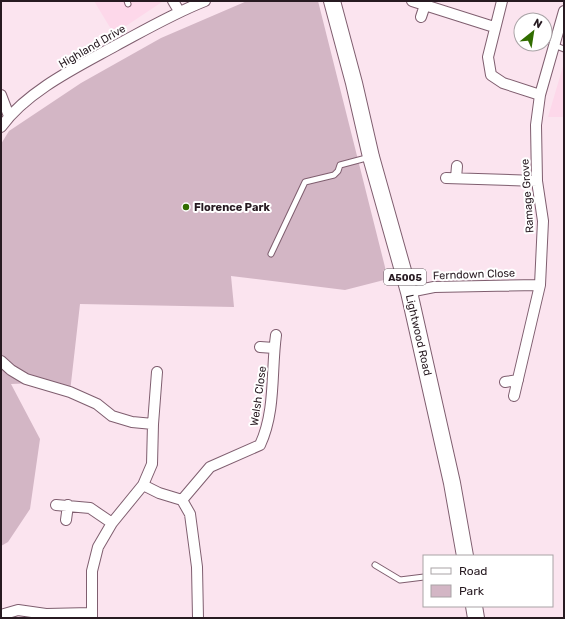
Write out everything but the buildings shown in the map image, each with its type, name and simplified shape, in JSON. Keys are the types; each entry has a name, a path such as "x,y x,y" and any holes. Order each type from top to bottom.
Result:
{"main road":[{"name":"Lightwood Road","path":"332,1 354,83 371,157 409,292 452,483 465,555"},
{"path":"474,607 476,618"}],"street":[{"path":"174,1 179,11"},
{"name":"Highland Drive","path":"1,126 9,116 27,100 74,68 179,11 205,1"},
{"path":"412,1 494,27"},
{"path":"502,1 494,27 488,57 491,75 503,83 540,95"},
{"path":"421,17 425,5"},
{"name":"Ramage Grove","path":"514,396 540,285 543,221 537,181 536,125 540,95 564,11"},
{"path":"1,95 9,116"},
{"path":"456,178 457,166"},
{"path":"446,178 537,181"},
{"name":"Ferndown Close","path":"409,292 434,287 540,285"},
{"name":"Welsh Close","path":"182,500 210,467 260,445 267,430 275,368 274,348 276,335"},
{"path":"260,347 274,348"},
{"path":"1,361 11,370 26,379 70,392 97,404 112,416 132,422 153,424"},
{"path":"1,615 18,610 46,614 91,615 92,572 98,547 112,523 143,485 152,464 157,372"},
{"path":"505,382 518,380"},
{"path":"143,485 159,493 182,500 190,514 196,567 198,618"},
{"path":"56,505 90,508 112,523"},
{"path":"66,520 68,505"}],"lane":[{"path":"554,45 564,49"},
{"path":"271,254 305,182 334,175 336,174 340,165 371,157"},
{"path":"375,565 400,580 423,577"}],"shaded area":[{"path":"94,1 162,1 162,2 114,34"},
{"path":"564,63 564,117 548,117"}],"green space":[{"name":"Florence Park","path":"247,1 318,1 388,279 345,290 231,276 234,307 80,304 70,392 36,383 11,384 40,439 30,509 8,542 1,546 1,144 9,131 81,83 161,38"}],"place":[{"name":"Florence Park","path":"186,207"}]}
